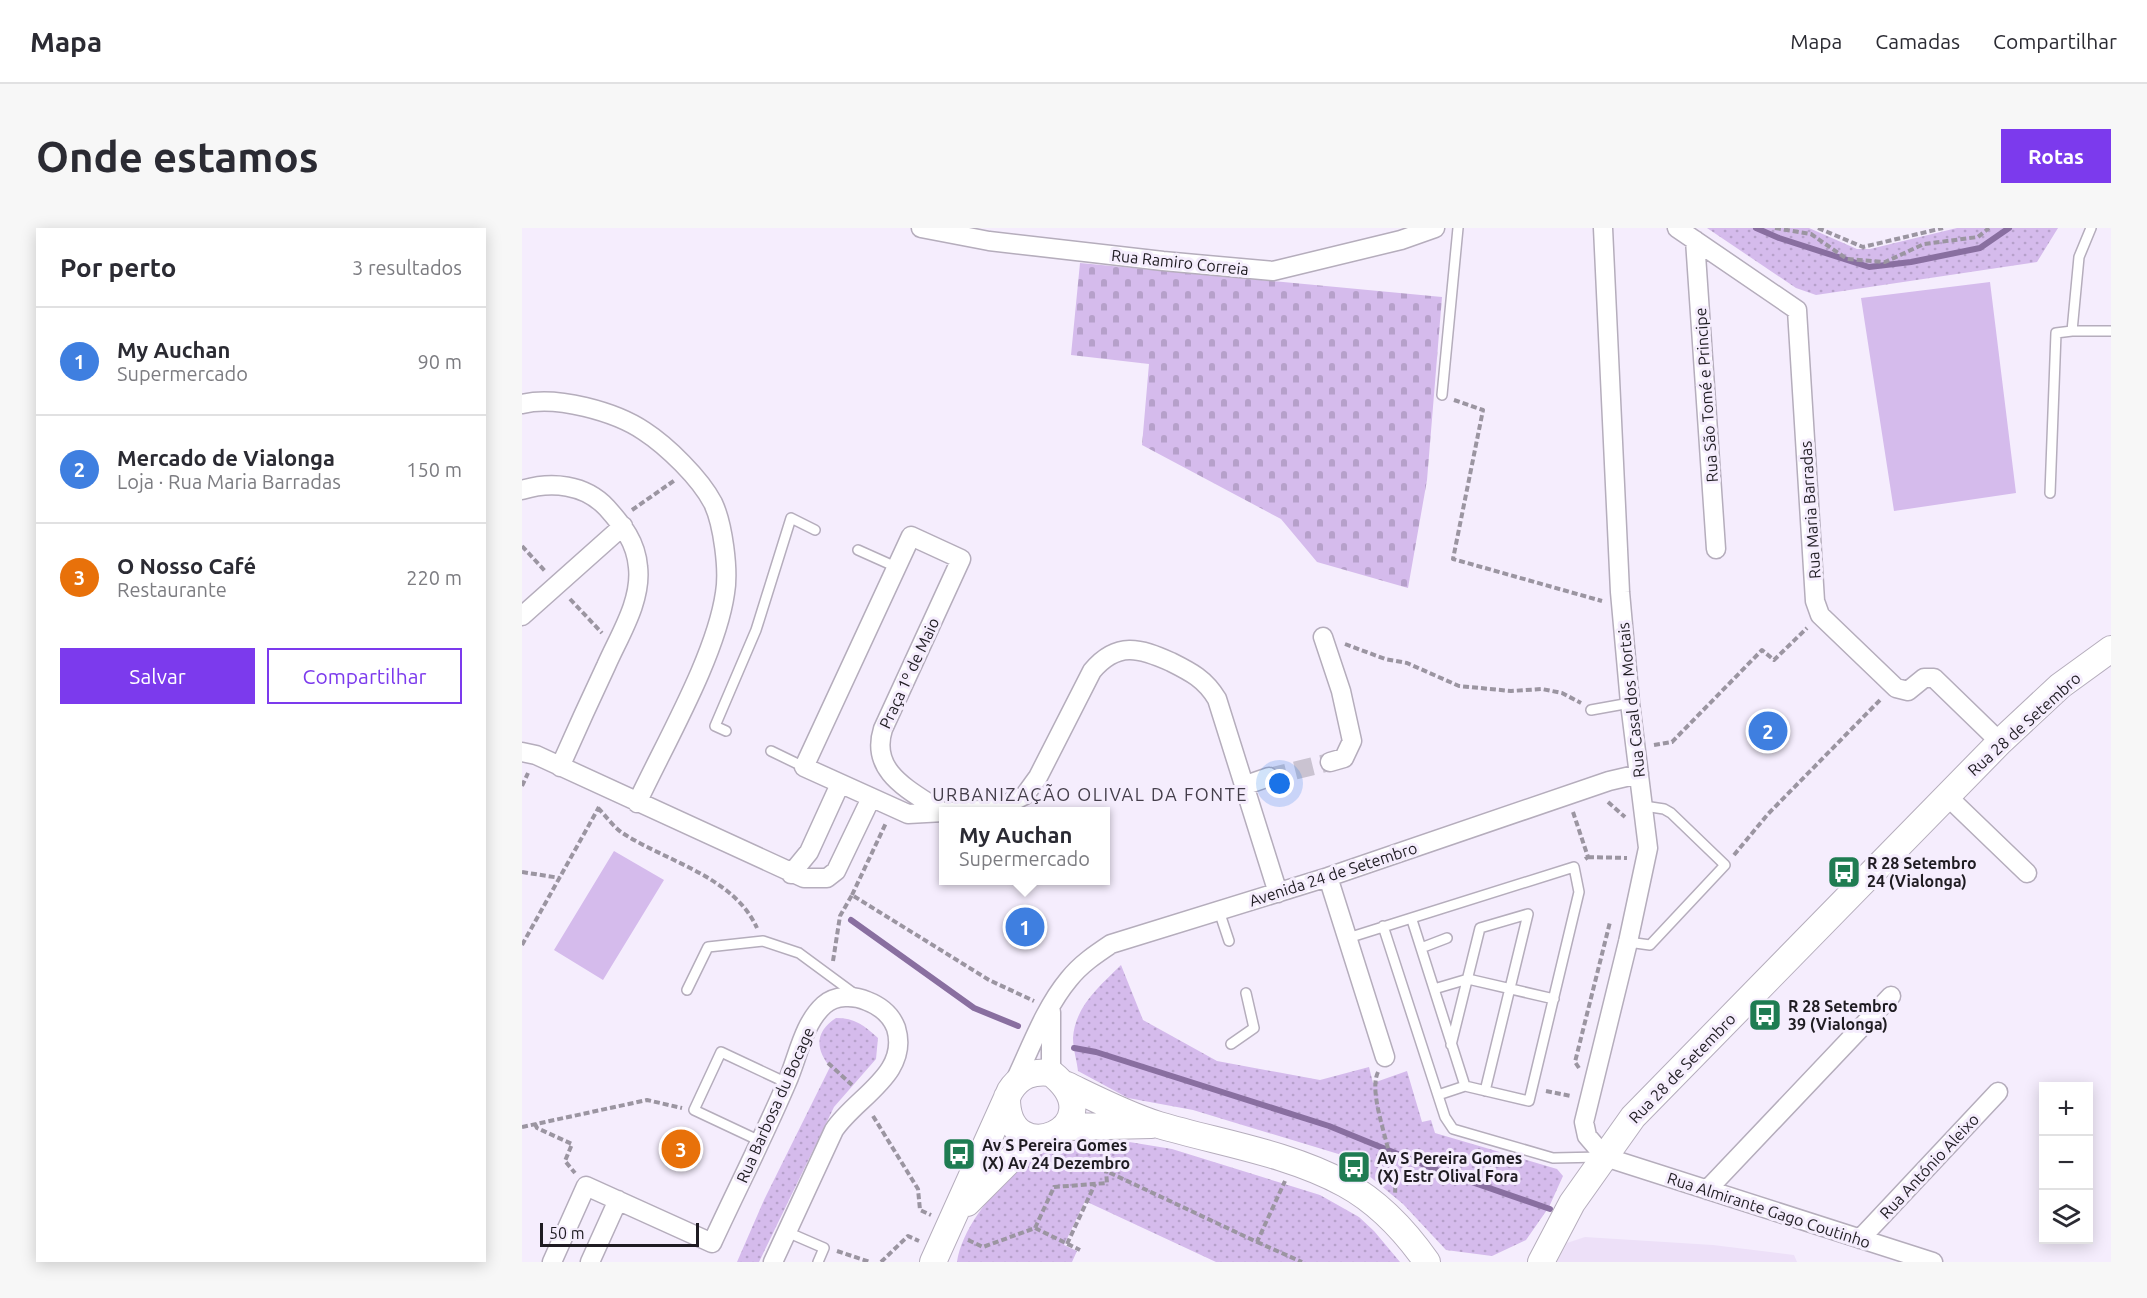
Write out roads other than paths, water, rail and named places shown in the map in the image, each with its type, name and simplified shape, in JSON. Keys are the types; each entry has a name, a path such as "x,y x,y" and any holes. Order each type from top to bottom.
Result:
{"street":[{"name":"Rua Ramiro Correia","path":"921,228 989,241 1273,271 1390,242 1435,228"},
{"name":"Rua Casal dos Mortais","path":"1603,228 1621,607 1648,848 1628,942 1584,1122 1587,1136 1605,1157"},
{"name":"Rua Maria Barradas","path":"1677,228 1797,310 1815,601 1820,615 1894,686 1902,691 1908,691 1923,678 1934,678 2000,742"},
{"name":"Rua São Tomé e Principe","path":"1695,240 1716,549"},
{"path":"522,404 531,402 584,407 624,418 656,439 688,471 713,504 727,561 725,593 714,635 697,677 637,803"},
{"path":"522,490 550,485 577,488 600,500 621,523 634,546 639,581 632,608 560,767"},
{"path":"522,616 621,523"},
{"name":"Praça 1º de Maio","path":"804,767 911,536 962,559 879,740 883,765 892,777 939,809"},
{"path":"1329,639 1352,741 1344,758 1330,762"},
{"name":"Rua 28 de Setembro","path":"1544,1255 1572,1203 1633,1117 2000,742 2060,686 2111,649"},
{"path":"1001,807 1024,795 1038,777 1092,671 1107,657 1125,650 1144,650 1196,674 1205,681 1217,699 1246,784 1278,893"},
{"path":"522,752 528,752 791,874 817,880 827,878 836,871 871,798"},
{"path":"804,767 892,808 913,814 939,812"},
{"name":"Avenida 24 de Setembro","path":"1010,1091 1042,1004 1087,960 1111,944 1328,878 1609,781 1639,774"},
{"path":"1246,784 1269,777"},
{"path":"791,874 810,852 840,784"},
{"path":"1947,796 2027,873"},
{"path":"1328,878 1385,1058"},
{"path":"1707,1190 1891,996"},
{"path":"773,1262 834,1130 842,1117 886,1076 899,1051 894,1022 885,1011 858,997"},
{"name":"Rua Barbosa du Bocage","path":"618,1200 712,1243 787,1083 807,1028 826,1003 842,998 858,997"},
{"path":"1010,1091 1007,1111 1013,1125 1032,1138 1044,1139 1056,1135 1065,1127 1073,1106 1059,1079 1042,1004"},
{"path":"928,1252 1010,1091 1028,1074 1059,1079 1157,1124 1221,1140 1324,1174 1346,1185 1392,1221 1427,1262"},
{"name":"Rua António Aleixo","path":"1860,1239 1998,1092"},
{"path":"1065,1127 1157,1124"},
{"path":"946,1220 1032,1138"},
{"name":"Rua Almirante Gago Coutinho","path":"1605,1157 1933,1262"},
{"path":"552,1262 586,1186 618,1200 590,1262"},
{"path":"1524,1262 1544,1255"}],"lane":[{"path":"1442,395 1458,228"},
{"path":"2072,331 2079,257 2091,228"},
{"path":"2050,493 2056,333 2111,331"},
{"path":"726,731 715,726 756,630 790,518 815,530"},
{"path":"858,550 896,567"},
{"path":"1591,710 1630,703"},
{"path":"771,752 804,767"},
{"path":"1628,942 1650,945 1725,866 1671,813 1664,809 1644,806"},
{"path":"1348,938 1383,926 1412,920 1574,867 1579,892 1529,1101 1465,1086 1438,1095"},
{"path":"1219,911 1229,941"},
{"path":"1451,1045 1480,928 1528,914 1485,1091"},
{"path":"1412,920 1465,1086"},
{"path":"1383,926 1445,1117 1454,1129 1553,1158 1605,1157"},
{"path":"1421,948 1447,938"},
{"path":"687,990 708,947 763,940 799,953 858,997"},
{"path":"1434,988 1468,979 1554,999"},
{"path":"1231,1044 1254,1028 1246,993"},
{"path":"760,1141 694,1110 721,1052 787,1083"},
{"path":"787,1232 824,1248 818,1262"}],"waterway":[{"path":"1756,228 1779,238 1869,267 1911,262 1980,248 2009,228"},
{"path":"851,920 974,1008 1018,1026"},
{"path":"1074,1048 1096,1052 1329,1126 1437,1170 1550,1209"}],"tunnel":[{"path":"1269,777 1330,762"}],"place":[{"name":"Mercado de Vialonga","path":"1768,731"},
{"name":"R 28 Setembro 24 (Vialonga)","path":"1844,872"},
{"name":"My Auchan","path":"1025,927"},
{"name":"R 28 Setembro 39 (Vialonga)","path":"1765,1015"},
{"name":"O Nosso Café","path":"681,1149"},
{"name":"Av S Pereira Gomes (X) Av 24 Dezembro","path":"959,1154"},
{"name":"Av S Pereira Gomes (X) Estr Olival Fora","path":"1354,1167"}],"district":[{"name":"URBANIZAÇÃO OLIVAL DA FONTE","path":"1090,795"}]}
